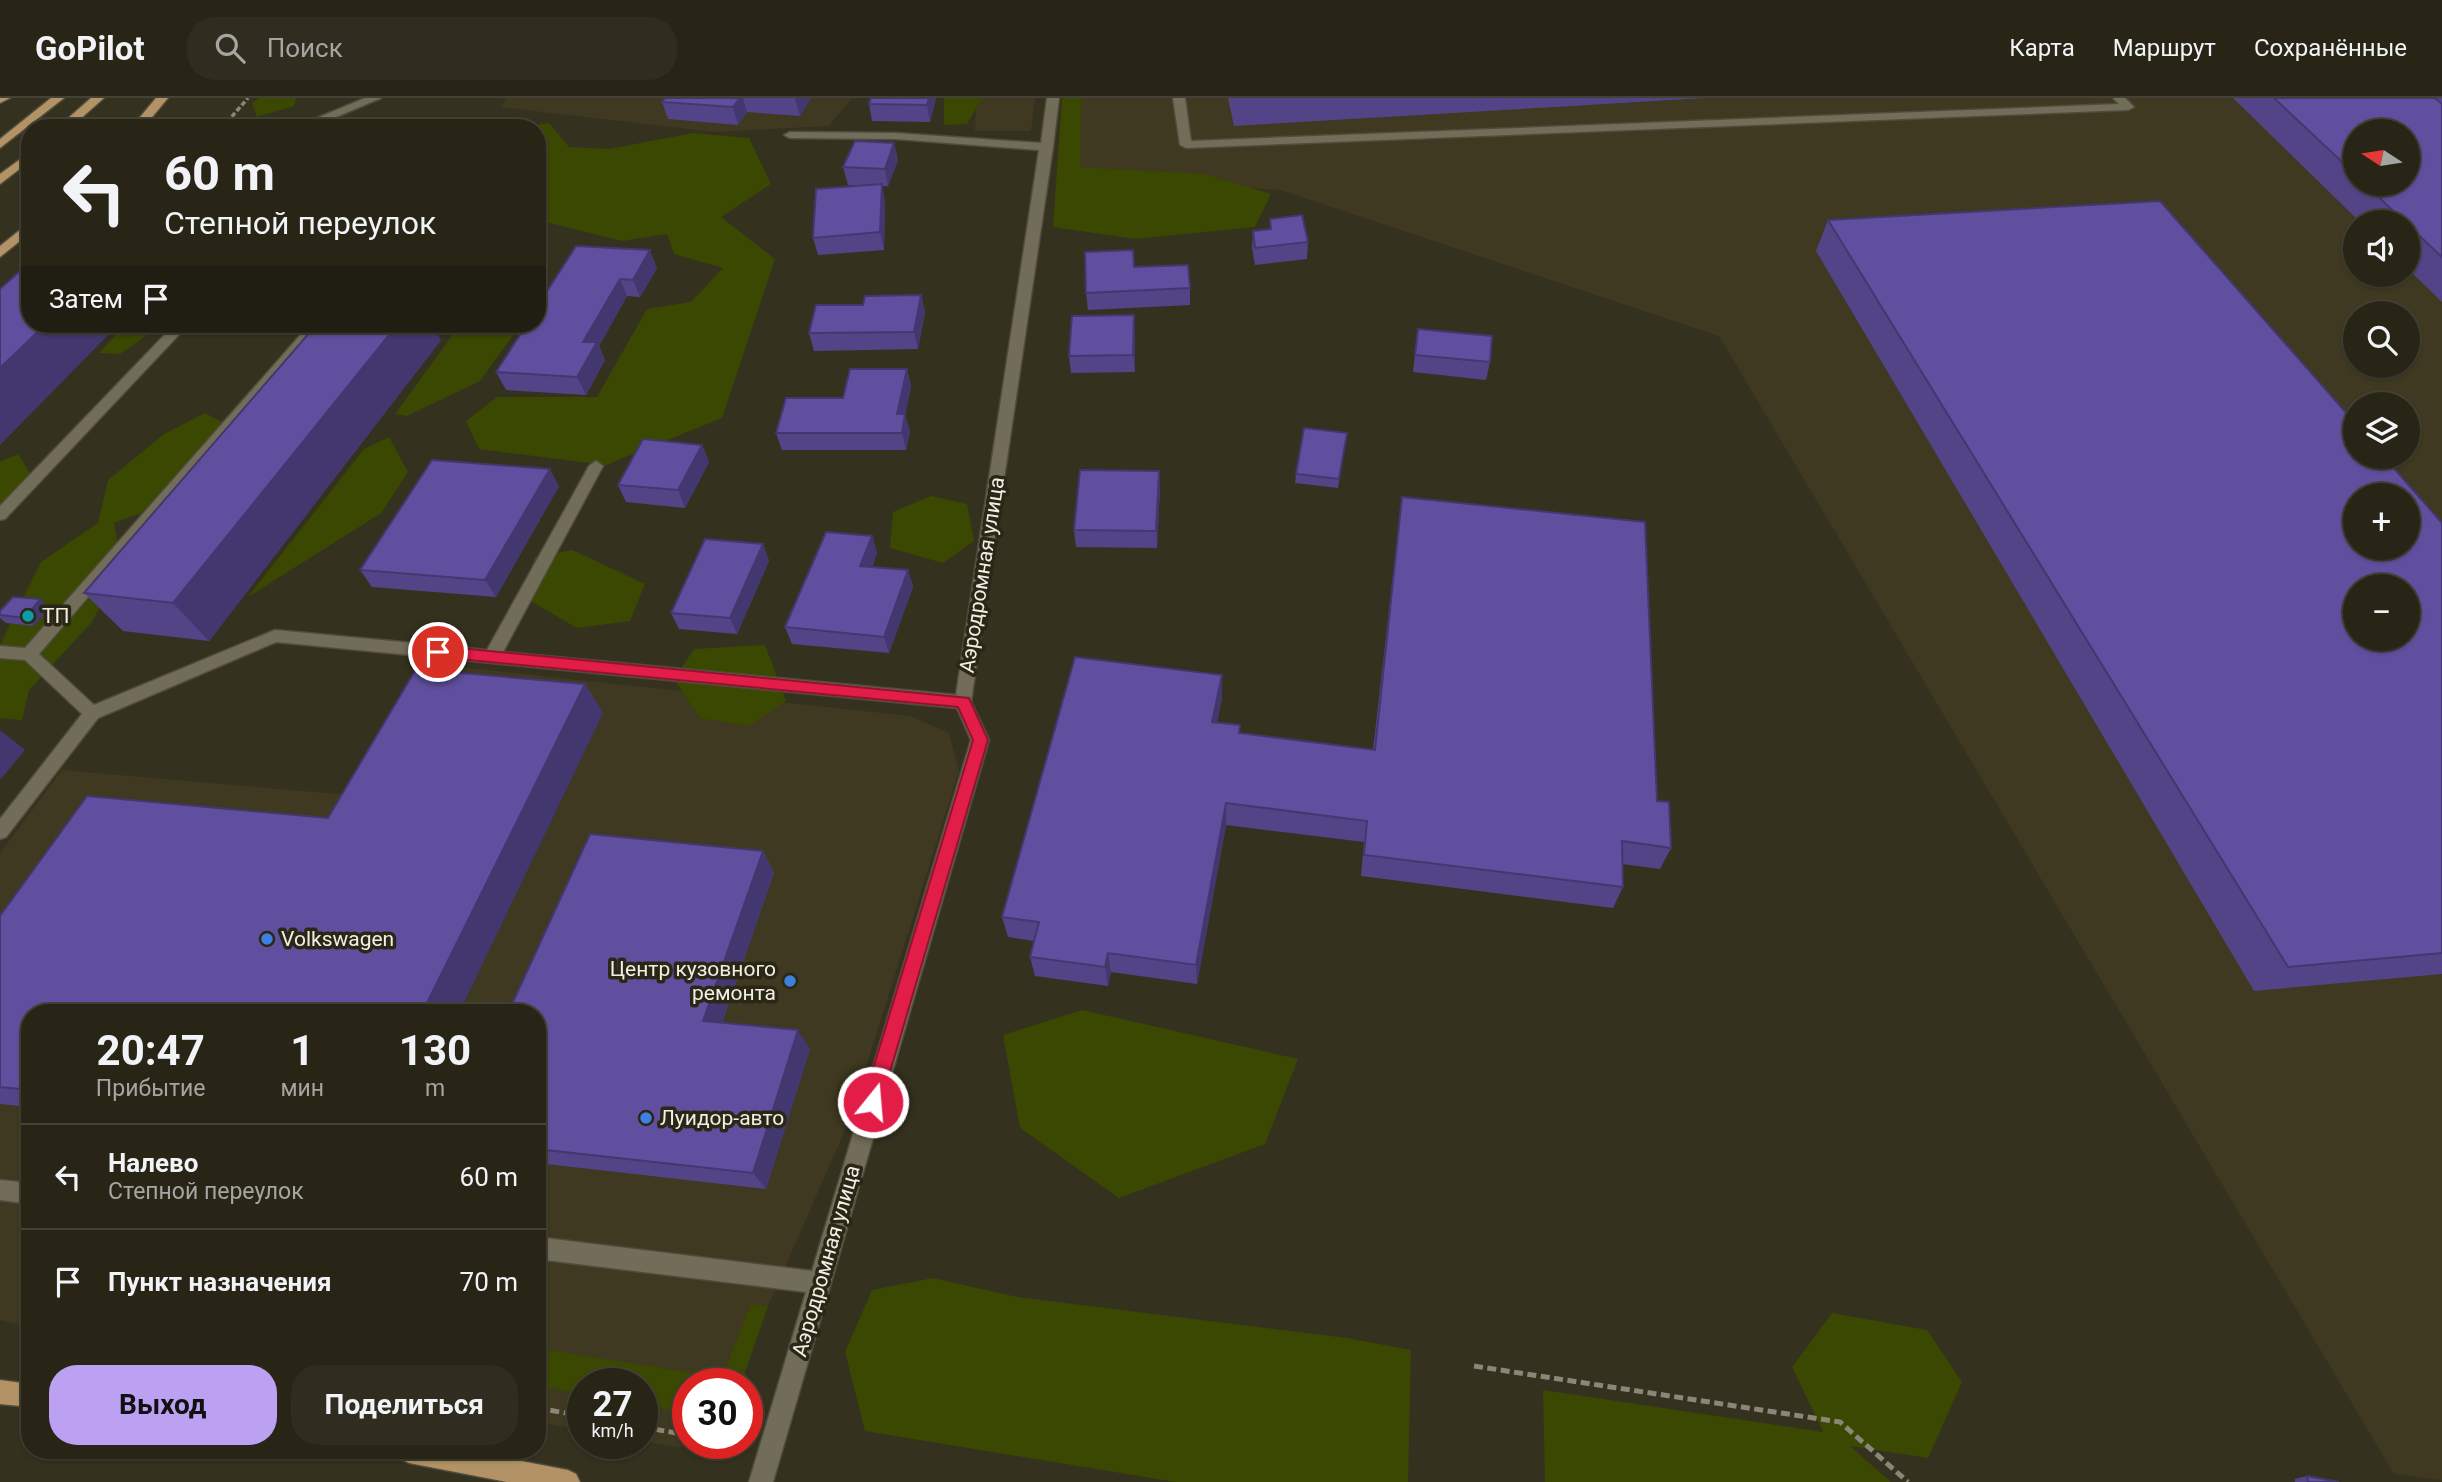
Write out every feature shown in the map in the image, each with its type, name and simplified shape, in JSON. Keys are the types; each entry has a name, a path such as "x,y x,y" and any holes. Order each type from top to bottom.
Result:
{"main road":[{"path":"32,119 58,98"},
{"path":"74,119 98,98"},
{"path":"144,119 162,98"},
{"path":"0,145 21,128"},
{"path":"0,180 21,162"},
{"path":"0,253 21,238"},
{"path":"0,1392 21,1395"},
{"path":"450,1459 568,1482"}],"street":[{"path":"319,119 362,100 375,98"},
{"name":"Аэродромная улица","path":"761,1482 980,740 963,702 1053,98"},
{"path":"1179,98 1186,145 2128,107 2119,98"},
{"path":"790,135 896,136 1047,147"},
{"path":"0,515 173,333"},
{"path":"29,654 309,333"},
{"path":"492,656 596,466"},
{"path":"0,832 92,713 275,636 963,702"},
{"path":"0,652 29,654 92,713"},
{"path":"0,1190 21,1193"},
{"path":"546,1249 819,1283"}],"path":[{"path":"230,119 248,98"},
{"path":"1474,1366 1840,1422 1908,1482"},
{"path":"546,1410 567,1413"}],"shaded area":[{"path":"507,98 852,98 829,126 715,132 500,107"},
{"path":"976,98 1035,98 1031,131 975,131"},
{"path":"1075,98 2442,98 2442,1480 2394,1474 1719,336 1280,190 1063,177"},
{"name":"Луидор-авто","path":"423,663 910,716 949,733 959,771 849,1121 768,1306 747,1368 672,1368 672,1446 658,1444 658,1368 567,1368 567,1427 546,1424 546,1004 21,1004 21,1324 0,1320 0,853 62,770 348,795"}],"green space":[{"path":"259,98 296,98 294,106 257,117 252,103"},
{"path":"944,98 982,98 967,124 944,125"},
{"path":"1062,98 1081,98 1080,167 1204,174 1271,194 1255,227 1135,239 1053,227"},
{"path":"546,123 549,123 569,147 609,149 693,133 749,138 771,184 721,217 775,259 722,418 606,465 479,449 466,421 497,397 597,397 647,309 691,302 723,268 674,254 667,234 622,241 546,222"},
{"path":"118,333 149,333 120,354 99,353"},
{"path":"454,333 515,333 480,381 407,416 395,414"},
{"path":"205,413 231,427 160,506 114,523 122,567 91,623 29,690 22,720 0,718 0,645 41,562 98,523 108,480 164,434"},
{"path":"389,437 408,472 381,513 248,597 364,449"},
{"path":"18,454 33,478 0,513 0,462"},
{"path":"931,496 967,504 974,541 943,563 890,548 893,512"},
{"path":"572,550 645,584 630,621 577,628 520,595 535,557"},
{"path":"765,645 786,701 749,726 700,718 674,679 694,649"},
{"path":"1082,1010 1298,1059 1265,1144 1119,1198 1020,1128 1003,1035"},
{"path":"933,1278 1017,1297 1347,1338 1411,1350 1408,1482 1175,1482 865,1431 845,1352 872,1290"},
{"path":"751,1304 768,1306 747,1368 726,1368"},
{"path":"1832,1313 1927,1330 1962,1382 1928,1458 1850,1446 1891,1482 1545,1482 1543,1390 1823,1432 1792,1367"},
{"path":"546,1349 672,1370 672,1410 658,1408 658,1368 567,1368 567,1391 546,1388"}],"building":[{"path":"665,98 740,98 733,107 662,102"},
{"path":"871,98 929,98 927,105 869,104"},
{"path":"2274,98 2435,98 2442,104 2442,257 2420,236 2420,210 2392,210 2378,196 2420,196 2420,119 2343,119 2343,163"},
{"path":"855,141 894,143 885,169 843,167"},
{"path":"882,184 880,232 813,238 816,189"},
{"path":"2160,201 2343,409 2343,469 2395,469 2407,483 2343,483 2343,560 2420,560 2420,498 2442,523 2442,953 2288,967 1828,220"},
{"path":"1302,215 1308,242 1255,248 1253,231 1271,229 1270,219"},
{"path":"576,246 650,250 633,280 620,279 583,342 597,342 577,377 496,372 521,333 546,333 546,293"},
{"path":"1133,250 1134,267 1188,265 1190,288 1086,293 1085,252"},
{"path":"21,270 21,333 37,333 0,368 0,289"},
{"path":"921,295 914,332 809,333 816,305 863,305 865,296"},
{"path":"1134,315 1133,355 1069,356 1072,316"},
{"path":"1418,329 1492,336 1490,362 1415,355"},
{"path":"309,333 391,333 173,603 84,593"},
{"path":"850,369 907,369 897,414 905,414 902,433 776,433 786,398 843,398"},
{"path":"1304,428 1347,433 1339,479 1296,474"},
{"path":"643,439 702,445 678,490 618,485"},
{"path":"432,460 550,469 485,580 360,570"},
{"path":"1080,470 1159,471 1156,531 1074,530"},
{"path":"1402,497 1645,522 1657,801 1669,802 1671,848 1622,841 1623,887 1364,855 1367,821 1226,803 1196,965 1108,953 1105,967 1030,957 1039,922 1002,917 1075,657 1222,675 1212,722 1240,725 1239,733 1375,750"},
{"path":"826,532 872,536 860,566 908,570 884,637 785,627"},
{"path":"705,539 763,544 730,618 671,613"},
{"path":"13,597 40,599 25,618 0,615 0,611"},
{"name":"Volkswagen","path":"416,669 585,684 426,1004 21,1004 21,1089 0,1087 0,916 87,796 328,818"},
{"path":"590,834 763,851 703,1021 798,1030 753,1173 546,1150 546,1004 512,1004"},
{"path":"2307,1476 2339,1482 2308,1482"}],"place":[{"name":"ТП","path":"28,616"},
{"name":"Volkswagen","path":"267,939"},
{"name":"Центр кузовного ремонта","path":"790,981"},
{"name":"Луидор-авто","path":"646,1118"}],"route":[{"path":"438,652 963,702 980,740 873,1102"}]}
